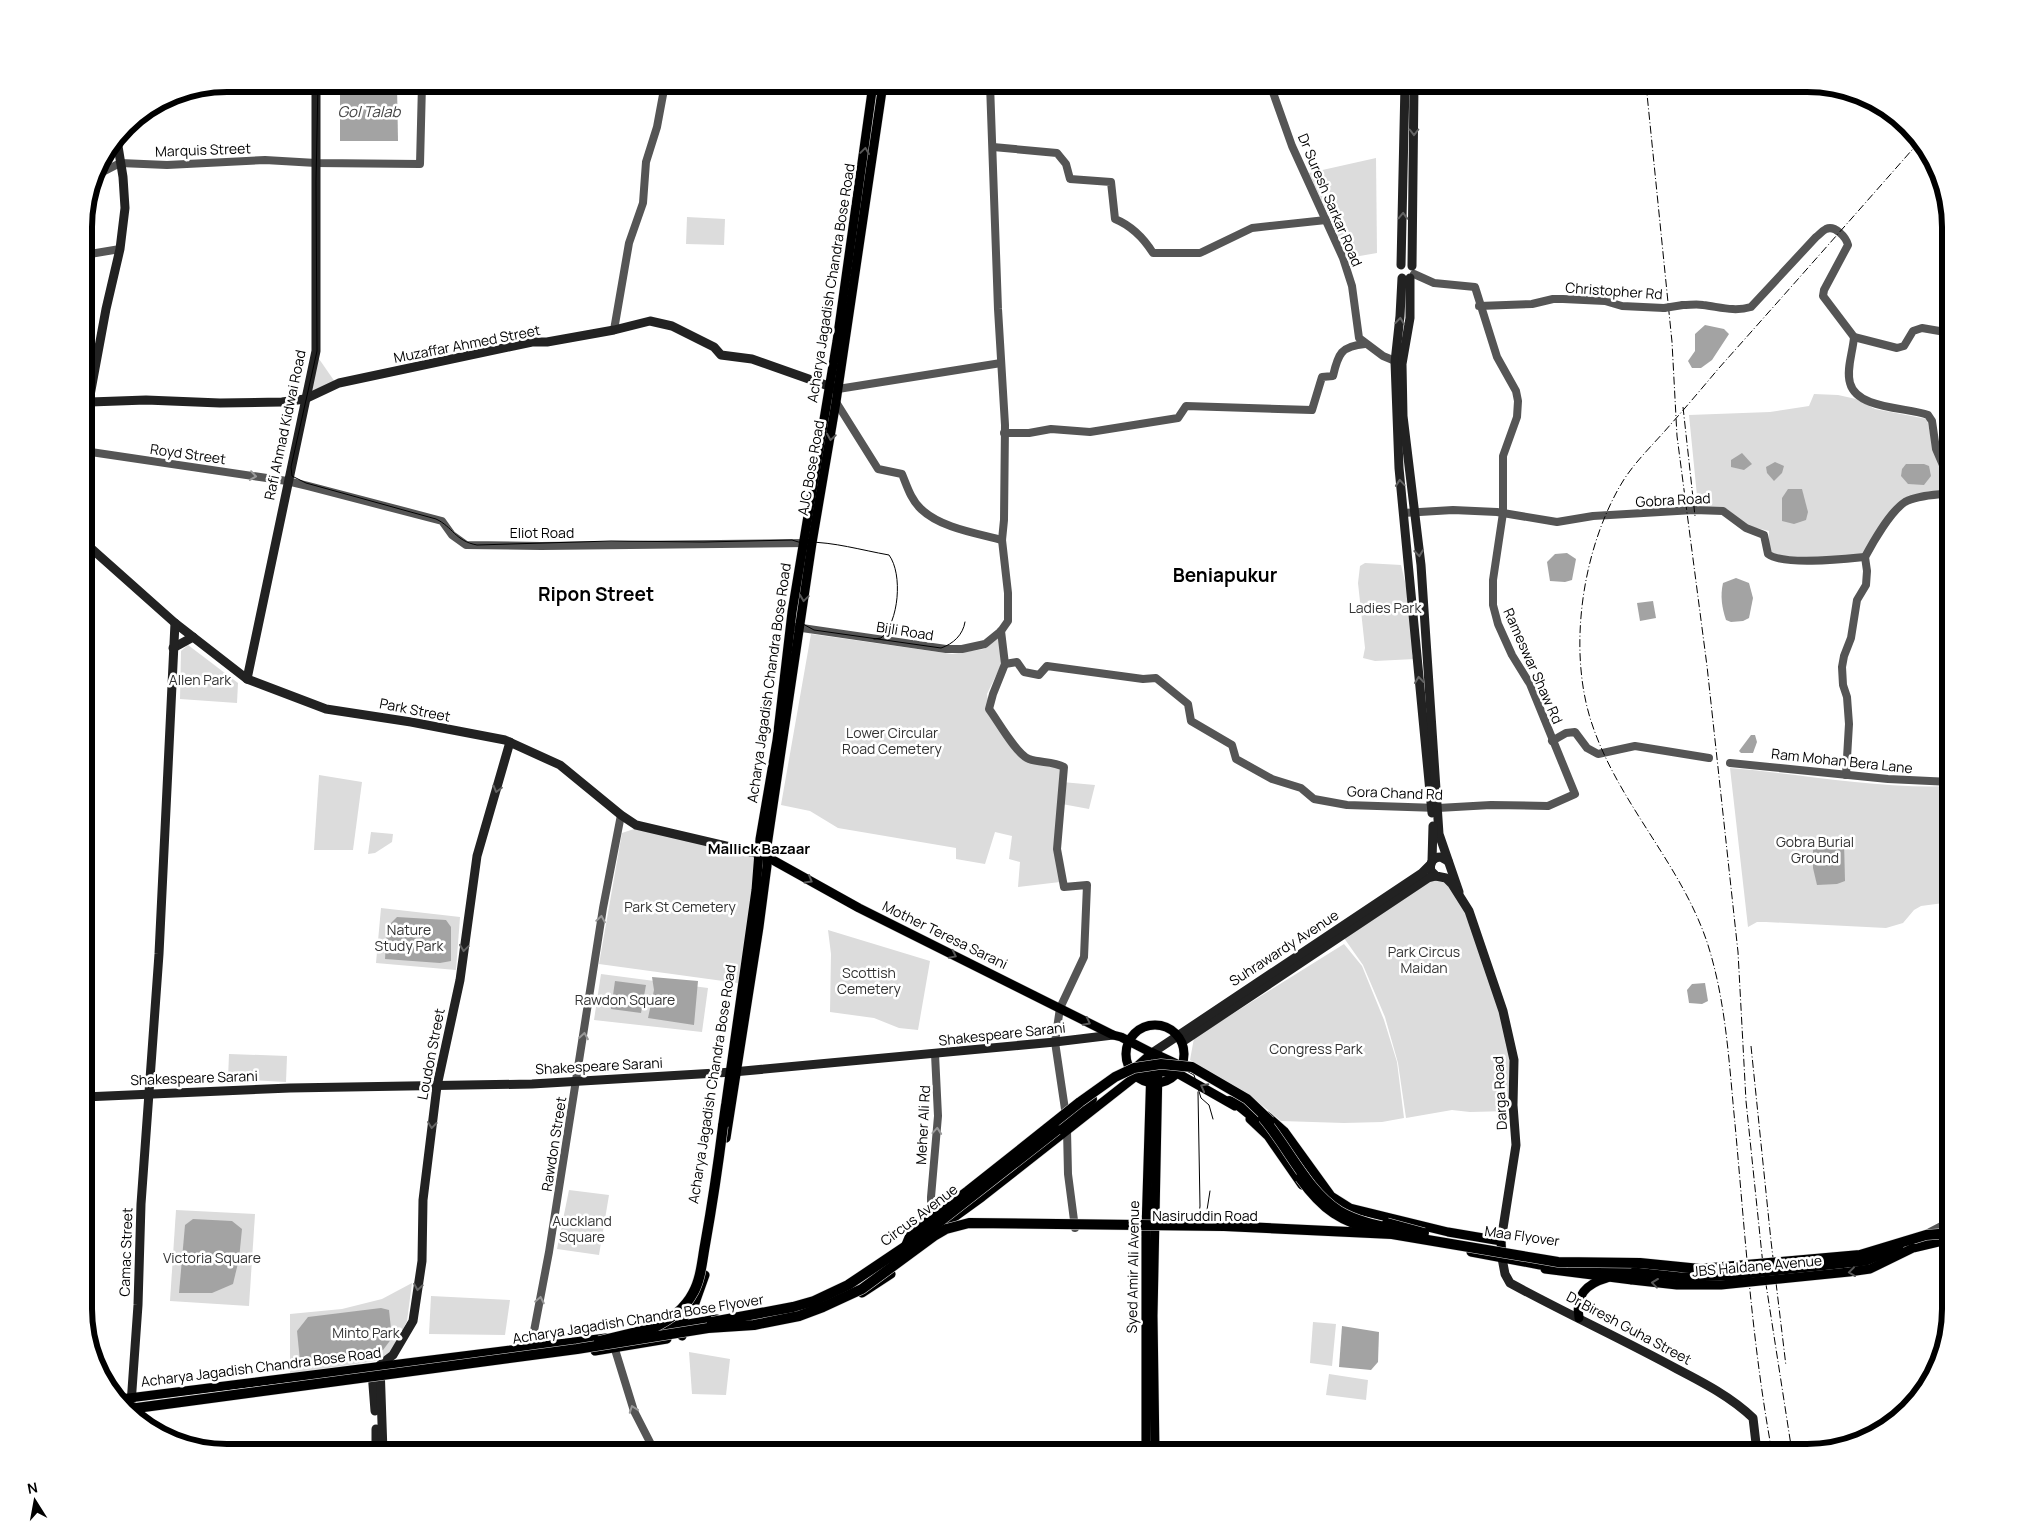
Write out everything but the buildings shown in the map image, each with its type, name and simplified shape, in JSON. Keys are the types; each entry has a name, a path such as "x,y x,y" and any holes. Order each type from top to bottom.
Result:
{"highway":[{"name":"Maa Flyover","path":"1151,1054 1181,1066 1233,1095 1263,1118 1315,1190 1338,1210 1364,1222 1507,1249 1566,1256 1642,1257 1704,1262 1862,1249 1917,1231 1942,1230"},
{"path":"910,1247 911,1234 1115,1077 1134,1068 1161,1064 1192,1067 1247,1099 1278,1129 1319,1187 1333,1203 1355,1215 1406,1226 1430,1235"},
{"name":"Acharya Jagadish Chandra Bose Flyover","path":"128,1400 362,1373 599,1340 763,1314 814,1301 848,1285 910,1247 1062,1130 1092,1099"},
{"name":"Maa Flyover","path":"1233,1102 1258,1121 1271,1135 1310,1192 1328,1210 1347,1221 1392,1234 1558,1262 1640,1263 1700,1269 1860,1255 1942,1232"},
{"path":"599,1340 661,1325 676,1315 694,1292 709,1225 726,1105"},
{"path":"708,1328 754,1325 799,1316 823,1307 862,1289 946,1229 969,1223 1216,1226 1392,1234"},
{"name":"Acharya Jagadish Chandra Bose Flyover","path":"136,1408 576,1349 708,1328"}],"main road":[{"path":"1405,92 1401,265 1398,272 1409,274"},
{"path":"1414,92 1409,274 1400,316 1398,363 1399,468 1435,808"},
{"name":"Rafi Ahmad Kidwai Road","path":"247,679 287,481 316,351 316,93"},
{"name":"Acharya Jagadish Chandra Bose Road","path":"808,543 834,388 873,93"},
{"name":"AJC Bose Road","path":"763,855 767,846 795,627 808,543 836,402 834,388 882,93"},
{"path":"93,385 106,309 120,249 125,208 118,148"},
{"path":"1401,265 1407,263 1409,274"},
{"name":"Muzaffar Ahmed Street","path":"93,402 146,400 220,403 282,402 305,399 339,383 532,342 547,342 614,330 650,321 672,326 714,347 722,355 752,359 777,370 834,388"},
{"path":"1398,363 1420,565 1435,808 1434,833 1431,862 1431,871 1437,876 1448,873 1449,864 1441,857 1431,862"},
{"name":"Park Street","path":"93,550 175,623 247,679 326,709 411,722 467,734 479,734 510,742 560,765 636,825 763,855"},
{"path":"173,648 175,623"},
{"path":"173,648 192,637"},
{"name":"Camac Street","path":"125,1397 138,1305 141,1204 165,839 173,648"},
{"name":"Loudon Street","path":"376,1366 393,1355 413,1320 422,1261 423,1200 437,1086 460,980 478,856 510,742"},
{"name":"Darga Road","path":"1435,808 1439,834 1458,892"},
{"name":"Acharya Jagadish Chandra Bose Road","path":"678,1325 683,1321 695,1303 705,1275 734,1072 760,920 763,855"},
{"name":"Mother Teresa Sarani","path":"763,855 859,908 1116,1036"},
{"name":"Suhrawardy Avenue","path":"1179,1038 1422,873 1431,862"},
{"name":"Darga Road","path":"1437,876 1449,880 1469,911 1503,1011 1514,1060 1513,1105 1516,1145 1500,1241"},
{"name":"Suhrawardy Avenue","path":"1151,1054 1179,1038 1428,878 1437,876"},
{"path":"1154,1025 1163,1026 1179,1038 1181,1066 1169,1079 1154,1083 1134,1074 1126,1056 1128,1043 1139,1030 1154,1025"},
{"path":"1116,1036 1151,1054"},
{"name":"Shakespeare Sarani","path":"93,1096 576,1082 734,1072 1116,1036"},
{"name":"Syed Amir Ali Avenue","path":"1146,1444 1154,1083 1157,1060 1151,1054"},
{"name":"Circus Avenue","path":"668,1327 771,1311 814,1298 840,1286 940,1224 1134,1074 1151,1054"},
{"path":"1134,1074 1181,1066 1233,1102 1268,1136 1310,1196 1330,1216 1342,1223 1365,1230 1540,1265 1548,1264 1633,1276"},
{"name":"Maa Flyover","path":"1181,1066 1250,1099 1284,1132 1331,1196 1350,1208 1448,1232 1500,1241"},
{"name":"Acharya Jagadish Chandra Bose Road","path":"128,1400 376,1366 531,1348 668,1327 693,1283 719,1127 734,1072"},
{"name":"Circus Avenue","path":"682,1336 700,1332 770,1326 823,1312 873,1287 938,1236 940,1224 1066,1117 1134,1074"},
{"path":"1342,1223 1350,1208"},
{"name":"Nasiruddin Road","path":"940,1224 1023,1228 1321,1231 1333,1230 1342,1223"},
{"name":"Acharya Jagadish Chandra Bose Flyover","path":"708,1328 773,1318 806,1310 855,1287 940,1224"},
{"path":"1912,1245 1920,1238 1942,1232"},
{"path":"1540,1265 1546,1269 1610,1277 1702,1278 1866,1261 1912,1245 1942,1240"},
{"path":"1500,1241 1502,1258"},
{"name":"Syed Amir Ali Avenue","path":"1150,1246 1155,1444"},
{"name":"Dr Biresh Guha Street","path":"1502,1258 1505,1274 1510,1283 1726,1396 1753,1418 1756,1444"},
{"path":"1579,1318 1577,1306 1582,1293 1590,1284 1610,1277"},
{"path":"678,1325 682,1336"},
{"path":"668,1327 672,1338"},
{"name":"Acharya Jagadish Chandra Bose Road","path":"140,1411 614,1348 682,1336"},
{"path":"376,1366 376,1444"},
{"path":"376,1380 382,1444"}],"street":[{"name":"Dr Suresh Sarkar Road","path":"1273,92 1292,146 1344,258 1352,286 1359,338 1365,344"},
{"name":"Marquis Street","path":"105,171 120,163 167,165 265,160 315,163 420,164 422,93"},
{"path":"614,330 629,244 643,203 646,162 657,127 663,93"},
{"path":"990,93 1004,433 1004,520 1002,540 1008,621 1002,631 1005,664 989,709 1019,750 1028,759 1058,763 1064,767 1057,849 1064,887 1087,885 1084,956 1060,1008 1055,1042 1066,1117"},
{"path":"993,147 1057,153 1066,164 1070,179 1112,182 1115,220 1129,225 1147,243 1153,253 1200,253 1252,228 1326,220"},
{"name":"Christopher Rd","path":"1480,306 1532,304 1553,299 1605,301 1622,306 1664,308 1702,304 1725,309 1742,310 1751,307 1816,237 1826,229 1832,228 1842,235 1848,245 1824,290 1824,296 1854,337"},
{"path":"93,254 120,249"},
{"name":"Rameswar Shaw Rd","path":"1409,274 1434,283 1475,287 1497,357 1516,391 1518,402 1517,417 1503,456 1503,513 1493,580 1493,605 1498,624 1512,656 1530,684 1575,794"},
{"path":"1942,331 1930,329 1913,331 1906,344 1899,348 1854,337 1849,368 1850,383 1855,393 1870,401 1892,408 1928,415 1932,421 1936,449 1942,463"},
{"path":"1004,433 1029,433 1050,429 1090,432 1178,418 1186,406 1312,410 1322,377 1333,376 1337,357 1345,348 1365,344 1398,363"},
{"path":"834,388 1001,363"},
{"path":"836,402 878,470 902,474 910,493 921,509 942,522 1002,540"},
{"name":"Royd Street","path":"93,452 287,481"},
{"name":"Eliot Road","path":"287,481 442,521 452,535 466,544 541,546 808,543"},
{"path":"1846,775 1849,724 1842,667 1851,638 1857,600 1866,585 1865,557 1890,518 1903,503 1942,495"},
{"name":"Gobra Road","path":"1403,513 1454,510 1503,513 1557,522 1593,516 1694,510 1723,511 1734,517 1746,528 1764,535 1768,554 1777,559 1826,560 1865,557"},
{"name":"Bijli Road","path":"795,627 946,650 985,644 1002,631"},
{"name":"Gora Chand Rd","path":"1005,664 1017,662 1024,672 1039,675 1047,666 1143,679 1156,678 1188,704 1191,721 1194,724 1232,745 1236,759 1272,779 1301,788 1314,800 1362,807 1548,806 1575,794"},
{"path":"1552,741 1566,733 1575,732 1587,748 1598,754 1635,746 1709,758"},
{"name":"Ram Mohan Bera Lane","path":"1730,763 1922,782 1942,782"},
{"name":"Rawdon Street","path":"529,1359 548,1261 603,908 621,815"},
{"name":"Meher Ali Rd","path":"935,1054 938,1082 938,1124 931,1209 940,1224"},
{"path":"1062,1130 1076,1228"},
{"path":"1920,1238 1942,1226"},
{"path":"612,1337 634,1411 651,1444"}],"green space":[{"path":"1376,158 1377,253 1348,258 1309,173"},
{"path":"687,217 725,219 724,245 686,244"},
{"path":"317,356 335,382 308,396"},
{"path":"1814,394 1838,395 1856,399 1875,409 1927,419 1934,452 1942,472 1942,490 1906,498 1863,554 1816,558 1791,557 1769,552 1769,531 1748,526 1727,509 1698,506 1689,415 1770,412 1809,406"},
{"name":"Ladies Park","path":"1365,563 1401,565 1411,610 1412,656 1415,659 1375,661 1363,658 1365,648 1358,583 1360,566"},
{"name":"Lower Circular Road Cemetery","path":"811,634 952,654 984,649 999,638 1002,663 987,694 989,707 1029,759 1063,768 1062,782 1095,785 1089,809 1062,804 1060,882 1018,887 1020,862 1009,859 1012,836 995,832 985,864 956,859 956,848 838,828 810,811 781,805"},
{"name":"Allen Park","path":"188,645 238,683 237,703 180,699 181,651"},
{"name":"Gobra Burial Ground","path":"1730,768 1868,783 1942,786 1942,903 1921,906 1914,910 1903,923 1886,928 1766,922 1757,922 1748,927"},
{"path":"319,775 362,782 353,850 314,850"},
{"name":"Park St Cemetery","path":"634,829 679,838 765,860 745,984 599,964 622,833"},
{"path":"371,832 393,834 392,842 375,853 368,854"},
{"name":"Park Circus Maidan","path":"1440,872 1469,914 1504,1014 1512,1061 1511,1111 1470,1112 1452,1110 1406,1118 1398,1063 1385,1017 1363,965 1344,938"},
{"name":"Nature Study Park","path":"381,908 460,917 456,970 376,963"},
{"name":"Scottish Cemetery","path":"828,930 930,961 918,1030 899,1028 874,1018 830,1012 831,954"},
{"name":"Congress Park","path":"1344,944 1362,966 1384,1020 1397,1062 1404,1118 1382,1122 1344,1123 1281,1121 1247,1093 1190,1060 1194,1038"},
{"name":"Rawdon Square","path":"601,974 708,988 702,1032 594,1020"},
{"path":"229,1054 287,1056 286,1082 228,1079"},
{"name":"Auckland Square","path":"569,1190 609,1195 599,1255 557,1249"},
{"name":"Victoria Square","path":"176,1210 255,1214 249,1306 170,1301"},
{"name":"Minto Park","path":"412,1283 407,1321 388,1359 290,1374 290,1314 342,1309 382,1299"},
{"path":"431,1296 510,1300 505,1335 429,1334"},
{"path":"1313,1322 1336,1324 1332,1366 1310,1363"},
{"path":"689,1352 730,1359 726,1395 692,1394"},
{"path":"1329,1374 1368,1380 1366,1400 1326,1395"}],"water":[{"name":"Gol Talab","path":"340,93 397,93 398,141 340,141"},
{"path":"1705,325 1724,329 1729,334 1712,360 1701,368 1692,368 1688,361 1695,351 1695,334"},
{"path":"1742,453 1752,464 1744,470 1731,467 1731,460"},
{"path":"1775,462 1784,466 1782,473 1774,481 1767,473 1766,467"},
{"path":"1906,464 1924,464 1929,466 1931,476 1924,485 1908,484 1901,476 1902,469"},
{"path":"1788,489 1802,489 1808,512 1806,520 1794,524 1782,521 1782,498"},
{"path":"1567,553 1576,559 1572,580 1565,582 1550,581 1547,562 1555,554"},
{"path":"1736,578 1749,583 1753,598 1749,618 1743,621 1731,622 1726,620 1723,611 1722,588 1723,583"},
{"path":"1653,601 1656,618 1640,621 1637,603"},
{"path":"1751,735 1755,735 1757,742 1753,753 1741,753 1739,751"},
{"path":"1818,839 1844,841 1845,881 1837,884 1817,885 1813,868 1813,843"},
{"name":"Nature Study Park","path":"397,917 446,920 451,927 451,961 440,963 385,959 387,927"},
{"path":"652,977 698,981 694,1025 648,1018 654,990"},
{"path":"615,981 646,985 641,1013 611,1009"},
{"path":"1705,983 1708,1001 1702,1004 1689,1003 1687,990 1692,984"},
{"path":"193,1219 232,1221 242,1229 239,1259 233,1284 212,1293 179,1293 185,1225"},
{"path":"381,1308 389,1310 392,1338 383,1350 300,1361 297,1331 308,1317"},
{"path":"1342,1326 1379,1332 1378,1362 1371,1370 1339,1367"}],"tram line":[{"path":"318,93 316,181 317,351 291,467 292,476 306,483 436,519 459,537 477,545 611,541 704,542 792,540 805,544 811,554"},
{"path":"881,93 768,832 767,850 776,862 833,891 866,911 901,926 1151,1055 1155,1065 1151,1217 1152,1444"},
{"path":"807,542 837,545 889,555 896,574 897,598 895,610 887,631 881,638 874,639"},
{"path":"801,616 803,624 814,630 941,648 957,638 965,622"},
{"path":"1148,1050 1194,1075 1201,1098 1209,1105 1213,1119"},
{"path":"1195,1221 1199,1215 1200,1206 1198,1092"},
{"path":"1151,1217 1159,1228 1188,1227 1186,1230 1191,1226 1190,1229 1207,1210 1210,1191"}],"railway":[{"path":"1647,92 1672,342 1677,436 1707,666 1738,952 1746,1101 1763,1265 1791,1444"},
{"path":"1771,1444 1754,1329 1729,1055 1719,986 1707,942 1695,913 1681,885 1616,778 1602,750 1591,721 1584,693 1580,663 1583,601 1588,570 1596,540 1607,512 1631,469 1916,146"},
{"path":"1683,407 1695,516"},
{"path":"1751,1046 1786,1366"}],"district":[{"name":"Beniapukur","path":"1225,575"},
{"name":"Ripon Street","path":"596,594"},
{"name":"Mallick Bazaar","path":"759,849"}]}
